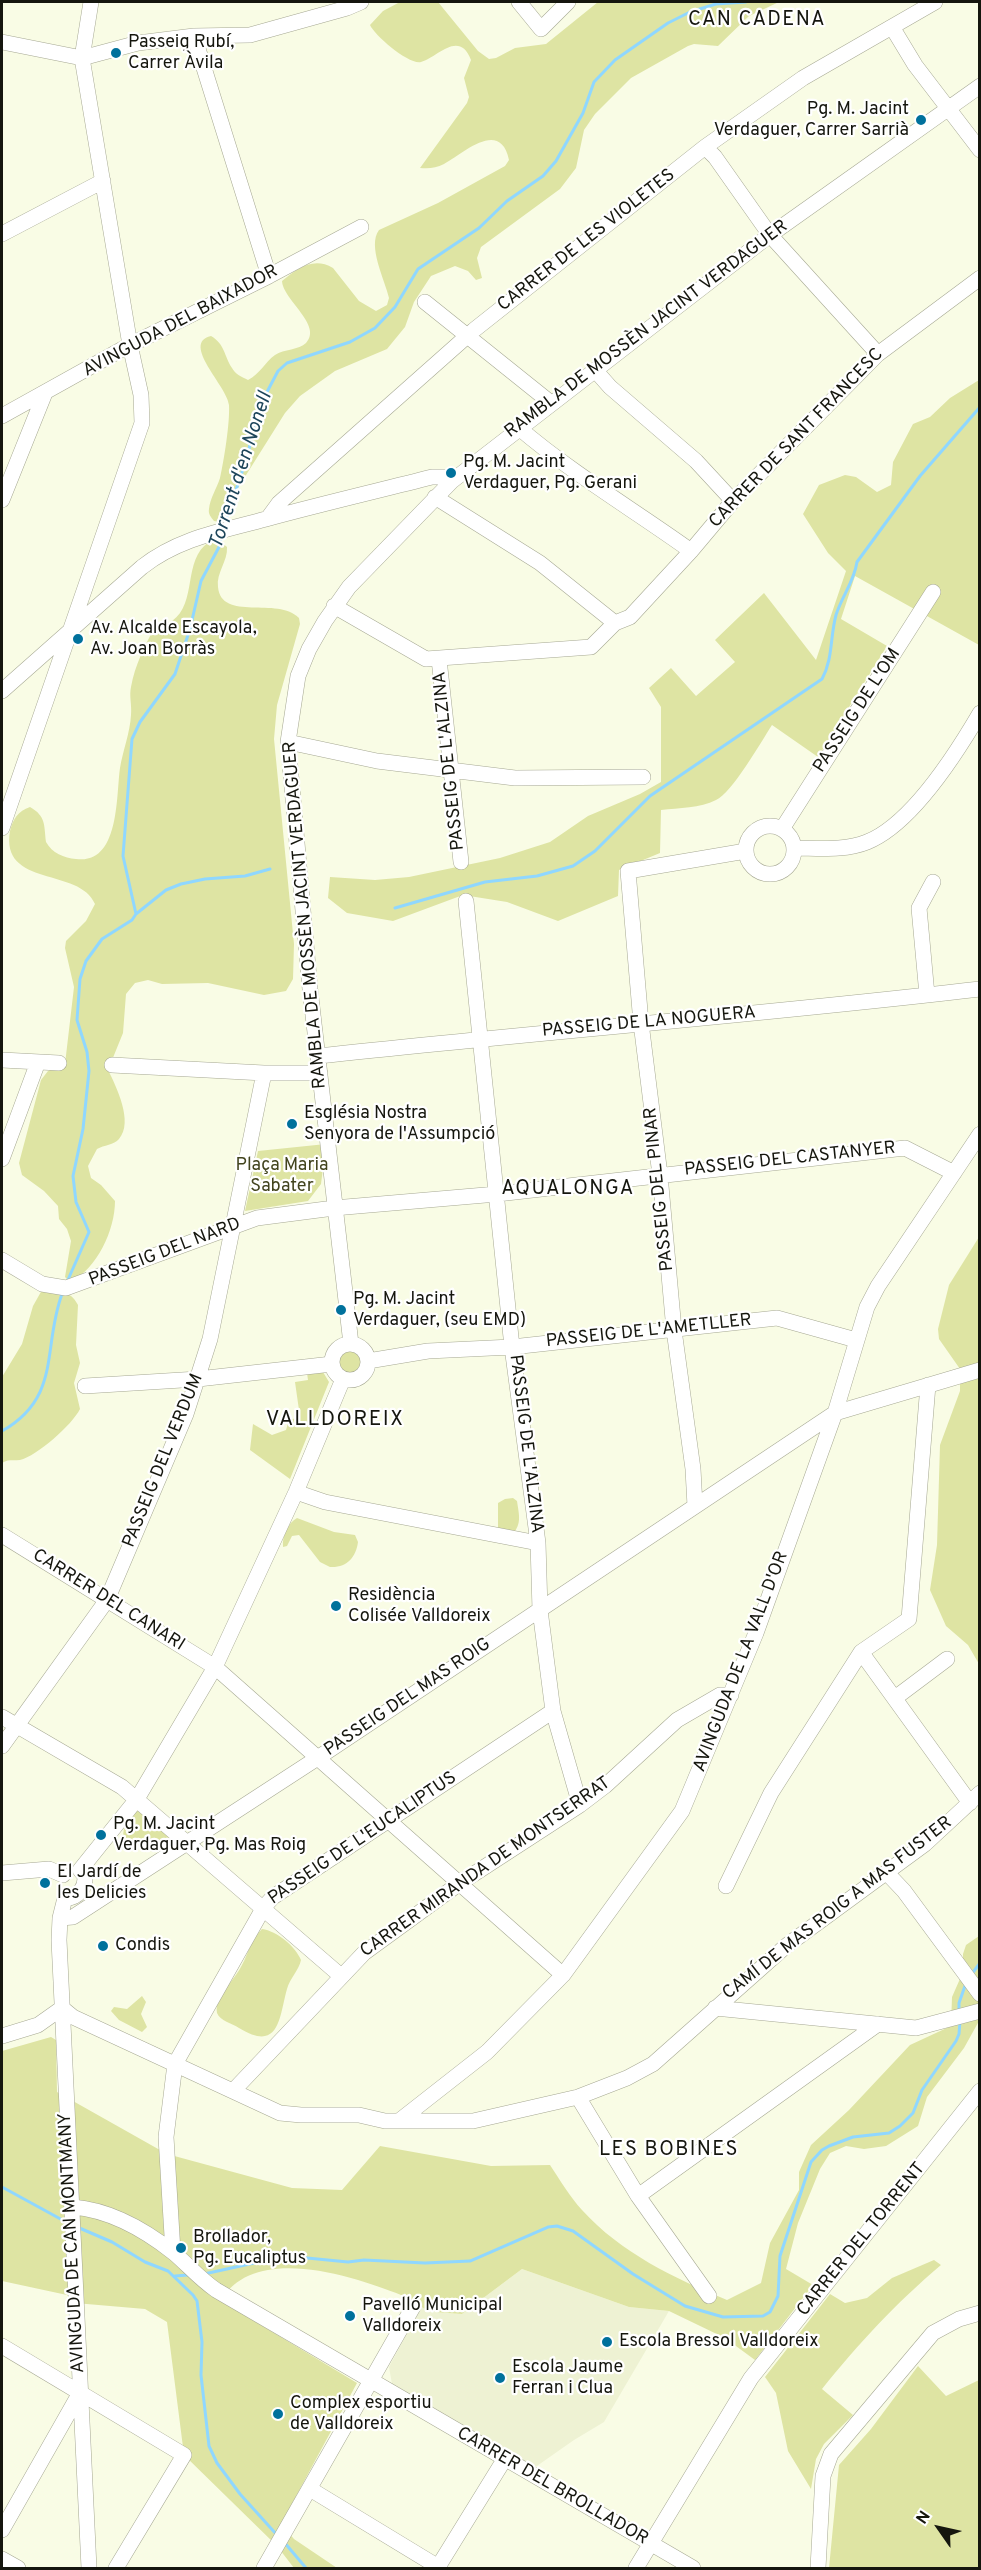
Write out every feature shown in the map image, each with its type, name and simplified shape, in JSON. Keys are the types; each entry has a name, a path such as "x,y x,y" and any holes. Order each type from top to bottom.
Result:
{"street":[{"path":"2,828 142,423 141,395 130,345 82,58 91,2"},
{"path":"2,42 82,58 138,43 194,36 250,35 348,8 361,2"},
{"path":"519,2 540,29 568,2"},
{"name":"CARRER DE LES VIOLETES","path":"268,518 279,503 467,337 705,147 803,78 935,2"},
{"path":"892,27 915,65 980,150"},
{"path":"194,36 268,276"},
{"name":"RAMBLA DE MOSSÈN JACINT VERDAGUER","path":"351,1344 318,1056 288,742 298,676 309,649 334,606 374,559 452,481 770,235 980,86"},
{"path":"705,147 715,157 770,235 878,354"},
{"path":"2,234 102,181"},
{"name":"AVINGUDA DEL BAIXADOR","path":"2,417 130,345 361,227"},
{"name":"CARRER DE SANT FRANCESC","path":"439,659 591,647 604,632 622,620 691,551 733,501 878,354 980,278"},
{"path":"425,302 551,403"},
{"path":"595,370 610,387 696,461 733,501"},
{"path":"2,500 45,393"},
{"path":"519,428 607,495 691,551"},
{"path":"2,691 158,554 182,542 432,477 446,477 452,481"},
{"path":"435,497 540,563 622,620"},
{"path":"88,584 97,592 111,594"},
{"name":"PASSEIG DE L'OM","path":"783,830 933,592"},
{"path":"334,606 416,654 426,659 439,659"},
{"path":"46,653 56,658 60,665"},
{"name":"PASSEIG DE L'ALZINA","path":"439,659 461,862"},
{"path":"794,848 849,846 866,842 892,828 910,813 973,737 980,712"},
{"path":"288,742 377,761 514,778 643,777"},
{"path":"768,826 783,830 789,835 794,848 790,864 780,872 772,874 758,871 751,866 746,851 751,836 768,826"},
{"name":"PASSEIG DEL PINAR","path":"696,1506 674,1330 660,1175 641,1023 628,871 746,851"},
{"path":"927,995 919,908 933,882"},
{"name":"PASSEIG DE L'ALZINA","path":"466,901 512,1347 538,1543 540,1610 553,1711 580,1805"},
{"name":"PASSEIG DE LA NOGUERA","path":"318,1056 641,1023 838,1006 980,989"},
{"path":"2,1060 59,1063"},
{"path":"2,1159 38,1062"},
{"path":"112,1065 264,1074 320,1073"},
{"name":"PASSEIG DEL VERDUM","path":"2,1746 14,1726 107,1600 186,1414 210,1339 264,1074"},
{"name":"AVINGUDA DE LA VALL D'OR","path":"399,2121 487,2052 563,1975 682,1810 756,1633 835,1413 867,1308 878,1286 980,1134"},
{"name":"PASSEIG DEL CASTANYER","path":"334,1208 497,1194 905,1148 954,1173"},
{"name":"PASSEIG DEL NARD","path":"2,1260 42,1284 66,1288 257,1218 334,1208"},
{"name":"PASSEIG DE L'AMETLLER","path":"368,1361 428,1351 512,1347 777,1318 856,1340"},
{"path":"351,1344 361,1347 368,1361 364,1372 355,1379 344,1379 335,1373 332,1364 336,1349 351,1344"},
{"path":"86,1386 198,1379 332,1364"},
{"name":"PASSEIG DEL MAS ROIG","path":"60,1918 73,1917 316,1759 835,1413 980,1370"},
{"path":"80,1870 136,1798 215,1667 296,1492 344,1379"},
{"path":"726,1886 771,1793 861,1652 909,1619 928,1385"},
{"path":"296,1492 325,1502 538,1543"},
{"name":"CARRER DEL CANARI","path":"2,1535 215,1667 316,1759 563,1975"},
{"path":"861,1652 975,1798"},
{"path":"895,1698 947,1659"},
{"name":"CARRER MIRANDA DE MONTSERRAT","path":"233,2091 364,1953 460,1883 580,1805 605,1786 677,1720 720,1695 730,1695"},
{"name":"PASSEIG DE L'EUCALIPTUS","path":"175,2064 264,1907 273,1898 553,1711"},
{"path":"2,1717 122,1787 264,1907 341,1976"},
{"name":"CAMÍ DE MAS ROIG A MAS FUSTER","path":"62,2008 73,2017 280,2114 359,2115 385,2121 473,2121 578,2097 627,2078 653,2064 786,1946 925,1844 975,1798"},
{"path":"74,1868 80,1870 85,1876 84,1887 74,1897 65,1898 58,1890 63,1875 74,1868"},
{"path":"2,1873 49,1869 63,1875"},
{"path":"887,1873 904,1891 971,1984"},
{"path":"84,1887 99,1900"},
{"name":"AVINGUDA DE CAN MONTMANY","path":"65,1898 60,1918 62,2008 89,2568"},
{"path":"2,2036 38,2025 62,2008"},
{"path":"715,2008 916,2028 966,2015"},
{"path":"638,2196 878,2024"},
{"path":"173,2252 166,2137 175,2064"},
{"name":"CARRER DEL TORRENT","path":"636,2568 751,2378 980,2091"},
{"path":"578,2097 638,2196 709,2296"},
{"name":"CARRER DEL BROLLADOR","path":"73,2207 86,2208 124,2222 173,2252 216,2290 504,2460 693,2568"},
{"path":"264,2568 413,2307"},
{"path":"818,2568 823,2476 831,2454 933,2333 959,2319 980,2313"},
{"path":"2,2346 81,2391 184,2455 116,2568"},
{"path":"2,2530 81,2391"},
{"path":"310,2489 439,2568 504,2460"},
{"path":"2,2559 18,2568"}],"shaded area":[{"name":"Escola Jaume Ferran i Clua","path":"522,2269 629,2307 669,2311 604,2422 534,2468 392,2384 389,2367 422,2306 432,2312 462,2314"}],"green space":[{"path":"400,2 438,2 478,51 489,59 496,58 515,48 546,44 598,2 779,2 749,16 718,46 694,44 688,46 631,78 595,114 584,130 576,168 560,189 481,247 477,258 482,278 476,280 468,271 455,266 431,276 414,302 405,327 387,349 335,371 300,396 285,413 231,499 228,514 220,522 214,521 209,514 209,509 222,470 229,405 227,397 203,356 201,347 203,340 211,336 216,339 222,346 233,370 248,380 275,355 306,343 310,336 310,328 284,288 282,281 299,268 312,264 319,263 333,268 359,301 376,311 387,305 389,298 375,245 379,230 438,203 505,166 509,160 504,148 498,142 489,140 471,147 441,165 420,168 467,103 469,97 464,78 471,60 466,51 454,46 421,62 409,59 393,49 378,36 370,25 383,11"},
{"path":"979,380 979,645 855,576 841,619 887,646 818,757 772,725 746,766 723,795 703,805 661,810 660,853 619,870 618,896 558,921 507,902 463,895 393,921 347,913 328,898 330,877 375,880 409,877 500,858 550,842 588,816 640,794 661,782 661,707 649,688 671,668 696,696 735,662 715,640 764,593 816,660 846,571 828,553 803,514 819,485 845,475 856,477 877,492 891,485 893,462 913,424 930,417 950,398"},
{"path":"209,542 222,543 227,547 218,587 221,597 229,604 278,609 290,612 299,618 300,624 277,705 274,739 294,944 293,979 286,991 264,995 208,983 162,984 148,980 135,983 126,994 123,1033 108,1070 122,1104 125,1123 119,1139 97,1149 88,1166 91,1178 101,1185 115,1201 112,1224 103,1248 96,1258 80,1276 70,1282 65,1277 71,1241 67,1229 59,1219 58,1206 44,1191 22,1175 19,1163 41,1080 48,1071 65,1064 74,987 65,948 66,941 86,921 95,904 87,893 74,885 43,875 17,861 10,849 10,831 17,816 30,807 42,818 46,842 55,852 76,859 90,858 101,851 113,826 120,768 130,722 130,690 137,664 154,628 172,621 180,613 185,604 195,559"},
{"name":"Plaça Maria Sabater","path":"326,1144 321,1184 308,1201 245,1211 258,1151"},
{"path":"979,1237 979,1664 968,1645 946,1626 930,1590 937,1545 940,1445 960,1391 960,1369 939,1339 938,1329 949,1285"},
{"path":"42,1290 67,1293 78,1305 76,1345 80,1363 74,1383 80,1409 62,1431 35,1453 20,1460 2,1463 2,1377 22,1344 33,1306"},
{"path":"350,1350 358,1354 362,1362 358,1370 350,1374 342,1370 338,1362 342,1354"},
{"path":"323,1372 329,1382 290,1479 250,1450 253,1424 272,1435 286,1430 289,1420 300,1417 295,1382 308,1380 307,1373"},
{"path":"513,1498 517,1501 519,1519 513,1534 498,1530 498,1503"},
{"path":"297,1518 334,1532 355,1535 358,1542 353,1557 341,1566 330,1567 320,1562 299,1535 292,1536 287,1546 283,1547 286,1530"},
{"path":"138,1809 171,1838 171,1841 152,1852 126,1839 123,1836 124,1828"},
{"path":"262,1929 285,1940 301,1960 288,1985 275,2028 270,2034 263,2036 253,2035 223,2020 217,2013 221,1995 240,1969 253,1941"},
{"path":"979,1936 979,2021 964,2048 927,2097 918,2126 886,2146 864,2149 846,2146 830,2153 820,2169 798,2223 786,2269 813,2285 755,2360 725,2338 669,2311 629,2307 522,2269 462,2314 430,2311 381,2287 331,2273 305,2269 279,2269 256,2273 236,2283 221,2301 357,2383 281,2524 294,2539 337,2568 294,2568 277,2546 184,2455 167,2322 145,2309 75,2303 67,2295 2,2281 2,2051 51,2037 56,2040 57,2092 167,2154 292,2188 342,2190 380,2146 491,2166 550,2165 578,2205 597,2225 631,2252 687,2283 727,2300 761,2283 770,2243 799,2190 799,2172 811,2145 849,2110 910,2045 951,2026 952,1997 963,1972 963,1954 966,1945"},
{"path":"142,1996 146,2002 141,2014 147,2027 142,2032 119,2020 111,2011 114,2007 127,2009"},
{"path":"934,2260 941,2265 879,2324 822,2389 853,2415 824,2444 816,2459 811,2489 788,2451 776,2393 765,2377 830,2294 845,2303 867,2298 892,2278"},
{"path":"918,2366 946,2396 979,2380 979,2568 829,2568 839,2465 871,2429"}],"waterway":[{"name":"Torrent d'en Nonell","path":"225,523 248,454 257,411 278,371 287,363 350,342 375,328 395,307 418,269 479,228 507,201 543,176 556,161 583,113 594,82 615,60 668,23 690,12 716,4 746,2"},
{"path":"395,908 485,882 537,876 573,866 595,851 650,796 822,679 830,656 836,615 857,562 920,476 980,407"},
{"name":"Torrent d'en Nonell","path":"67,1282 89,1232 76,1202 73,1176 83,1129 89,1071 87,1052 77,1020 80,979 86,961 102,939 132,920 136,914 123,856 132,739 140,722 175,674 190,629 201,581 219,547 222,535"},
{"path":"136,914 166,890 181,884 205,879 245,876 270,869"},
{"name":"Torrent d'en Nonell","path":"2,1431 21,1418 34,1403 42,1387 62,1294"},
{"path":"971,1975 980,1963"},
{"path":"959,2011 959,2003 966,1983"},
{"path":"204,2274 277,2258 297,2257 348,2262 364,2260 425,2263 470,2261 548,2227 557,2226 573,2231 633,2274 685,2306 723,2317 763,2316 770,2312 778,2296 780,2256 811,2162 829,2146 853,2137 889,2133 900,2126 913,2113 922,2090 956,2041 960,2021"},
{"path":"2,2187 66,2222"},
{"path":"77,2227 112,2242 145,2262 168,2271 197,2301 202,2342 201,2375 209,2446 217,2463 240,2494 277,2535"},
{"path":"175,2276 188,2275"},
{"path":"284,2542 306,2568"}],"place":[{"name":"Passeig Rubí, Carrer Àvila","path":"116,53"},
{"name":"Pg. M. Jacint Verdaguer, Carrer Sarrià","path":"921,120"},
{"name":"Pg. M. Jacint Verdaguer, Pg. Gerani","path":"451,473"},
{"name":"Av. Alcalde Escayola, Av. Joan Borràs","path":"78,639"},
{"name":"Església Nostra Senyora de l'Assumpció","path":"292,1124"},
{"name":"Pg. M. Jacint Verdaguer, (seu EMD)","path":"341,1310"},
{"name":"Residència Colisée Valldoreix","path":"336,1606"},
{"name":"Pg. M. Jacint Verdaguer, Pg. Mas Roig","path":"101,1835"},
{"name":"El Jardí de les Delicies","path":"45,1883"},
{"name":"Condis","path":"103,1946"},
{"name":"Brollador, Pg. Eucaliptus","path":"181,2248"},
{"name":"Pavelló Municipal Valldoreix","path":"350,2316"},
{"name":"Escola Bressol Valldoreix","path":"607,2342"},
{"name":"Escola Jaume Ferran i Clua","path":"500,2378"},
{"name":"Complex esportiu de Valldoreix","path":"278,2414"}],"district":[{"name":"CAN CADENA","path":"757,21"},
{"name":"AQUALONGA","path":"568,1190"},
{"name":"VALLDOREIX","path":"335,1421"},
{"name":"LES BOBINES","path":"669,2151"}]}
